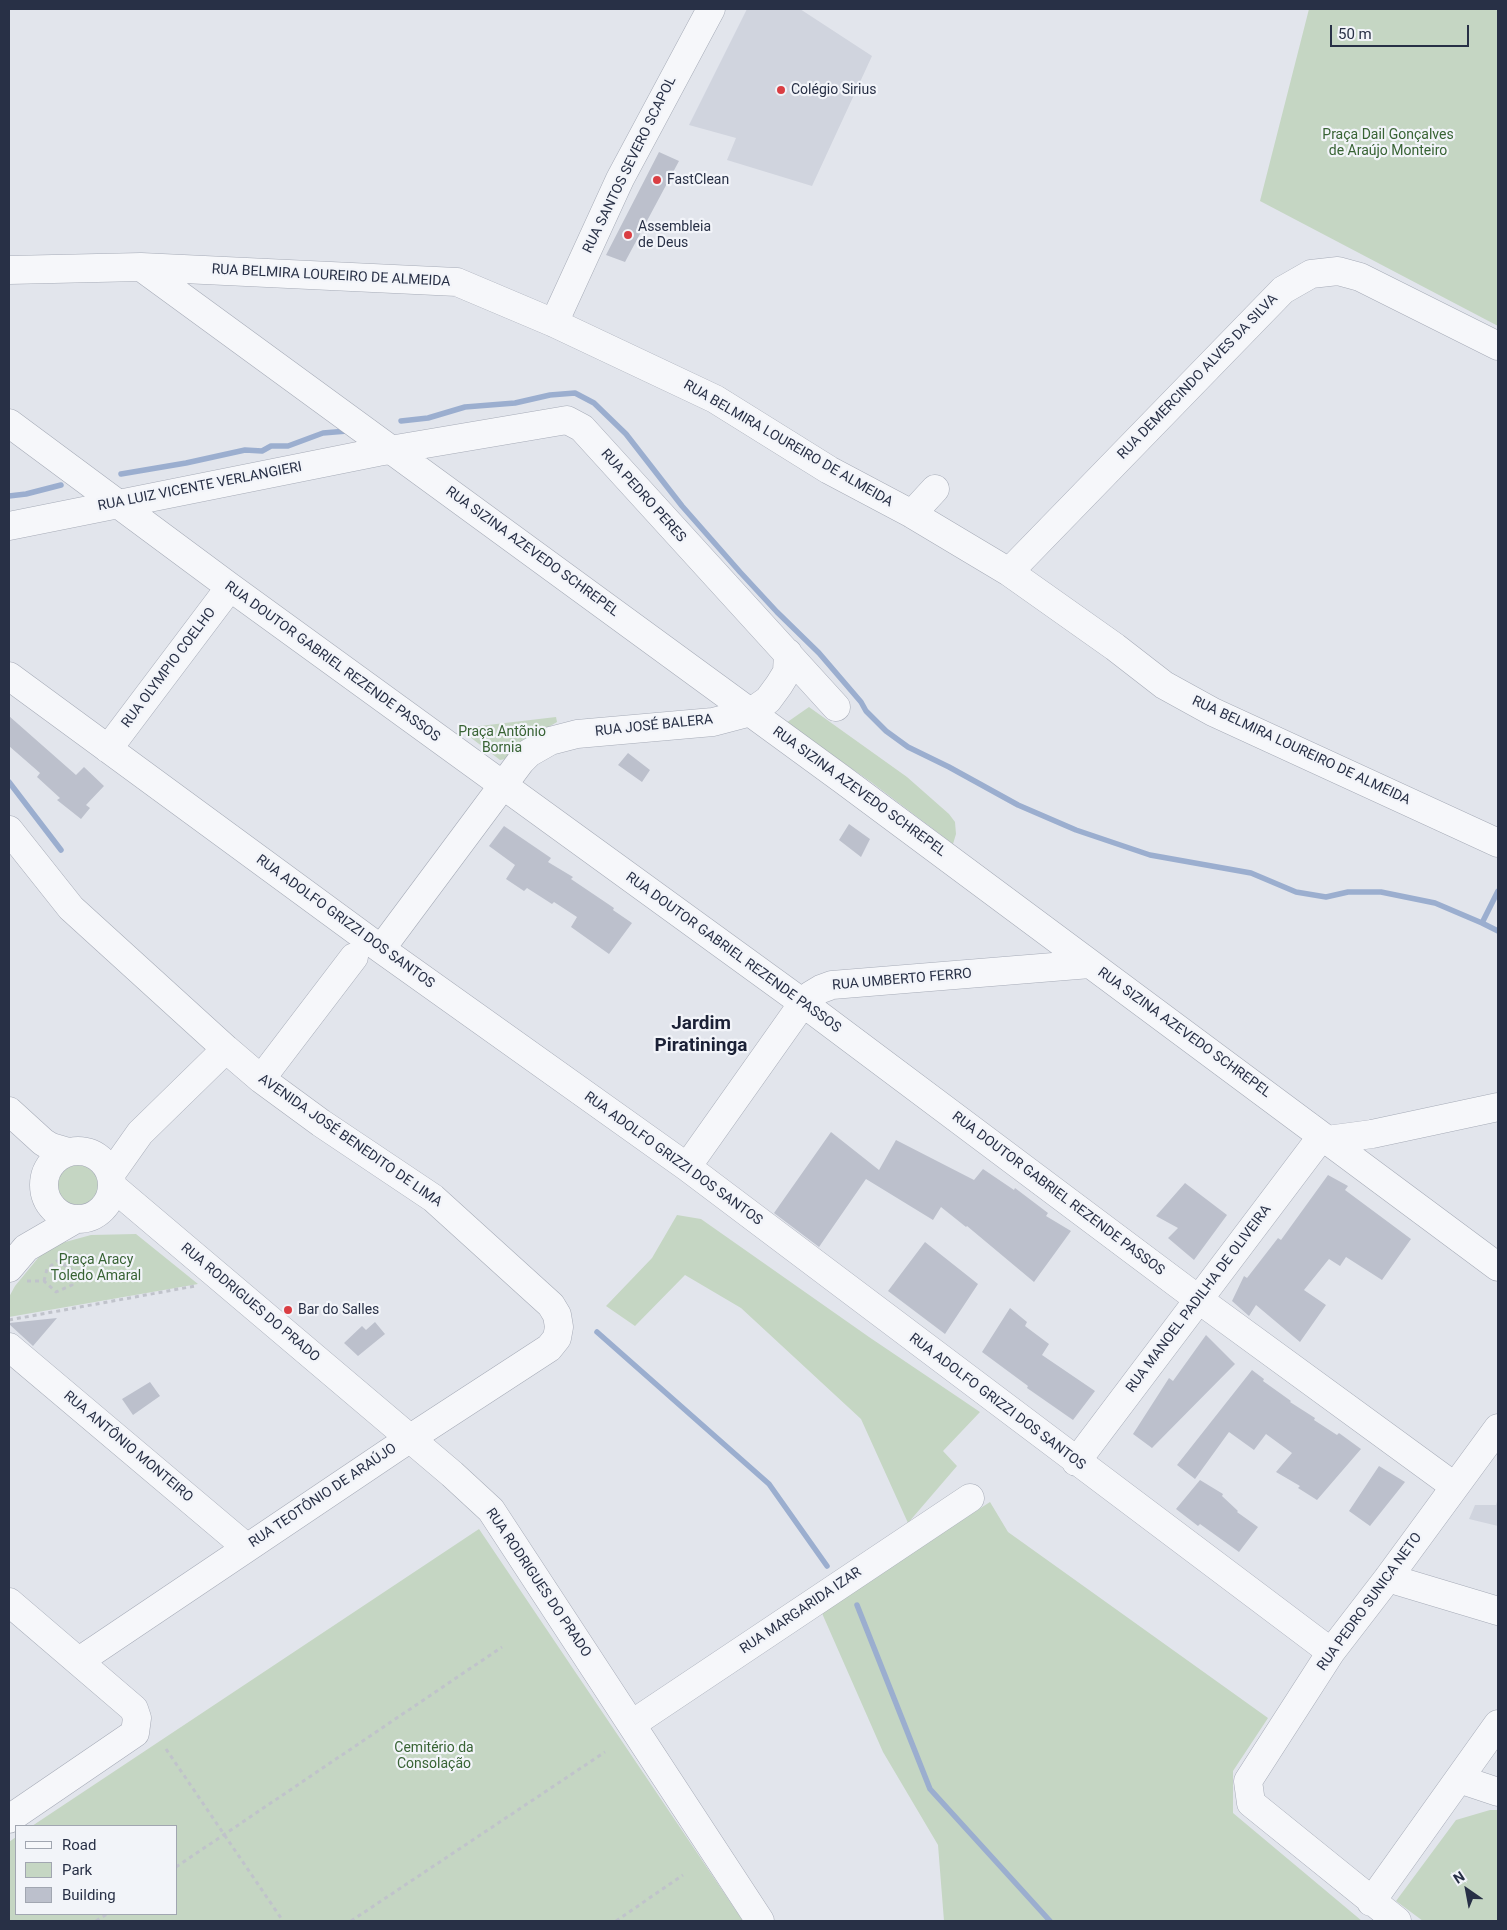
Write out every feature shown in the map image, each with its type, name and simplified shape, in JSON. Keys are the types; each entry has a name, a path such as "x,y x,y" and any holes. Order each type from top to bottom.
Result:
{"street":[{"name":"RUA SANTOS SEVERO SCAPOL","path":"554,324 620,179 711,9"},
{"name":"RUA BELMIRA LOUREIRO DE ALMEIDA","path":"9,270 142,267 456,282 554,324 655,358 715,399 833,462 912,514 1009,572 1115,647 1164,685 1213,712 1498,843"},
{"name":"RUA SIZINA AZEVEDO SCHREPEL","path":"142,267 751,712 1498,1267"},
{"path":"216,321 213,302 214,292 219,281 229,271"},
{"name":"RUA DEMERCINDO ALVES DA SILVA","path":"1009,572 1283,290 1310,274 1338,271 1360,277 1486,335 1498,346"},
{"name":"RUA PEDRO PERES","path":"392,450 567,420 576,424 836,707"},
{"name":"RUA DOUTOR GABRIEL REZENDE PASSOS","path":"9,423 230,587 803,1003 1198,1299 1454,1486"},
{"name":"RUA LUIZ VICENTE VERLANGIERI","path":"9,526 117,503 392,450"},
{"path":"912,514 935,489"},
{"name":"RUA OLYMPIO COELHO","path":"108,749 230,587"},
{"name":"RUA JOSÉ BALERA","path":"381,949 521,761 529,753 550,741 564,736 713,722 751,712 768,700 779,685 787,672 788,654"},
{"name":"RUA ADOLFO GRIZZI DOS SANTOS","path":"9,676 381,949 687,1167 1076,1462 1331,1652"},
{"name":"AVENIDA JOSÉ BENEDITO DE LIMA","path":"9,830 71,908 226,1049 262,1079 321,1123 433,1198 551,1305 557,1315 559,1327"},
{"path":"1027,970 1035,966 1046,955 1049,947 1047,936 1039,926"},
{"path":"262,1079 354,957"},
{"name":"RUA UMBERTO FERRO","path":"687,1167 803,1003 811,995 832,985 1090,964"},
{"path":"158,1226 63,1216 52,1207 46,1196 44,1182 48,1169 56,1159 96,1167 140,1132 226,1049"},
{"path":"1325,1138 1372,1134 1498,1107"},
{"name":"RUA RODRIGUES DO PRADO","path":"9,1111 43,1142 96,1167 158,1226 409,1438 491,1510 760,1921"},
{"path":"1363,1166 1358,1155 1360,1145 1372,1134"},
{"name":"RUA MANOEL PADILHA DE OLIVEIRA","path":"1076,1462 1198,1299 1325,1138"},
{"path":"17,1258 83,1218 101,1211 109,1200 96,1167"},
{"path":"17,1258 46,1196"},
{"name":"RUA TEOTÔNIO DE ARAÚJO","path":"78,1661 409,1438 549,1348 557,1338 559,1327"},
{"name":"RUA ANTÔNIO MONTEIRO","path":"9,1347 246,1547"},
{"name":"RUA PEDRO SUNICA NETO","path":"1371,1902 1250,1803 1248,1780 1331,1652 1498,1428"},
{"name":"RUA MARGARIDA IZAR","path":"632,1724 970,1498"},
{"path":"1388,1578 1498,1612"},
{"path":"9,1602 134,1709 137,1718 135,1733 9,1819"},
{"path":"1397,1921 1371,1902 1498,1724"},
{"path":"1459,1779 1498,1792"}],"path":[{"path":"57,1261 71,1269 72,1285 56,1292 44,1281 47,1269 57,1261"},
{"path":"9,1320 190,1287 198,1285 214,1272"},
{"path":"178,1866 502,1647"},
{"path":"166,1748 284,1921"},
{"path":"351,1921 605,1752"},
{"path":"616,1921 683,1875"}],"shaded area":[{"name":"Colégio Sirius","path":"747,9 800,9 872,56 812,186 727,160 736,138 689,125"},
{"path":"1498,1498 1498,1526 1469,1519 1475,1505 1496,1505"}],"green space":[{"name":"Praça Dail Gonçalves de Araújo Monteiro","path":"1309,9 1498,9 1498,326 1260,201"},
{"path":"809,707 907,777 949,814 955,822 956,834 953,844 871,782 786,723"},
{"name":"Praça Antõnio Bornia","path":"556,717 557,722 523,742 506,759 500,760 466,734 471,727"},
{"path":"82,1165 90,1168 96,1174 99,1186 96,1198 90,1204 74,1207 66,1204 60,1198 57,1182 60,1174 66,1168"},
{"path":"677,1215 701,1219 980,1412 943,1451 957,1466 908,1523 861,1419 741,1308 685,1275 635,1326 606,1306 652,1258"},
{"name":"Praça Aracy Toledo Amaral","path":"136,1234 198,1284 9,1317 9,1297 15,1286 47,1247 91,1235"},
{"path":"990,1502 1008,1532 1268,1718 1233,1771 1233,1813 1362,1921 944,1921 938,1845 883,1752 821,1611"},
{"name":"Cemitério da Consolação","path":"479,1529 743,1921 9,1921 9,1842 15,1838 15,1915 178,1915 178,1825 34,1825"},
{"path":"1490,1810 1498,1810 1498,1921 1423,1921 1396,1901 1456,1820"}],"building":[{"path":"659,152 679,161 625,262 606,255"},
{"path":"9,716 76,775 84,767 104,786 86,805 90,808 81,819 57,800 60,798 37,777 40,773 9,746"},
{"path":"628,753 650,770 642,782 618,765"},
{"path":"849,824 870,839 861,857 839,840"},
{"path":"504,826 551,858 548,862 573,877 571,879 614,908 613,910 632,923 609,954 571,927 577,917 554,902 552,904 527,888 524,891 506,879 515,865 489,846"},
{"path":"831,1132 879,1170 896,1140 974,1180 983,1169 1014,1190 1015,1188 1048,1213 1046,1216 1071,1231 1034,1282 967,1226 941,1207 933,1220 866,1179 819,1247 774,1213"},
{"path":"1328,1175 1348,1186 1345,1190 1411,1239 1382,1280 1346,1257 1340,1266 1329,1259 1304,1290 1326,1305 1300,1342 1256,1305 1249,1316 1232,1301 1244,1276 1247,1278 1278,1238 1281,1240"},
{"path":"1185,1183 1227,1215 1194,1260 1168,1238 1178,1228 1156,1216"},
{"path":"925,1242 978,1284 945,1334 888,1291"},
{"path":"1010,1308 1027,1322 1025,1326 1049,1344 1042,1355 1095,1391 1073,1420 1027,1388 1028,1386 982,1352"},
{"path":"57,1318 33,1346 9,1324 9,1323"},
{"path":"375,1322 385,1334 358,1356 344,1343 362,1326 366,1330"},
{"path":"1206,1335 1235,1364 1152,1448 1133,1434 1169,1378 1173,1381"},
{"path":"1252,1370 1290,1402 1315,1418 1314,1420 1337,1435 1339,1433 1361,1449 1317,1500 1298,1488 1300,1486 1276,1472 1292,1453 1266,1434 1254,1450 1229,1432 1195,1479 1177,1465"},
{"path":"150,1382 160,1396 133,1415 122,1399"},
{"path":"1379,1466 1405,1482 1370,1526 1349,1511"},
{"path":"1200,1480 1223,1494 1222,1496 1237,1512 1258,1527 1239,1552 1200,1524 1198,1526 1176,1509"}],"waterway":[{"path":"401,421 428,418 465,407 515,403 550,395 575,393 594,403 626,434 682,506 740,572 819,653 861,702 866,711 886,731 908,747 1018,805 1076,830 1150,855 1251,873 1296,892 1326,897 1348,892 1381,892 1435,903 1498,931"},
{"path":"121,474 186,463 245,450 262,451 271,446 288,446 323,433 347,431"},
{"path":"9,496 26,494 61,485"},
{"path":"9,782 61,850"},
{"path":"1482,923 1498,891"},
{"path":"597,1332 769,1484 827,1566"},
{"path":"857,1605 930,1789 1050,1921"}],"place":[{"name":"Colégio Sirius","path":"781,90"},
{"name":"FastClean","path":"657,180"},
{"name":"Assembleia de Deus","path":"628,235"},
{"name":"Bar do Salles","path":"288,1310"}],"district":[{"name":"Jardim Piratininga","path":"701,1035"}]}
